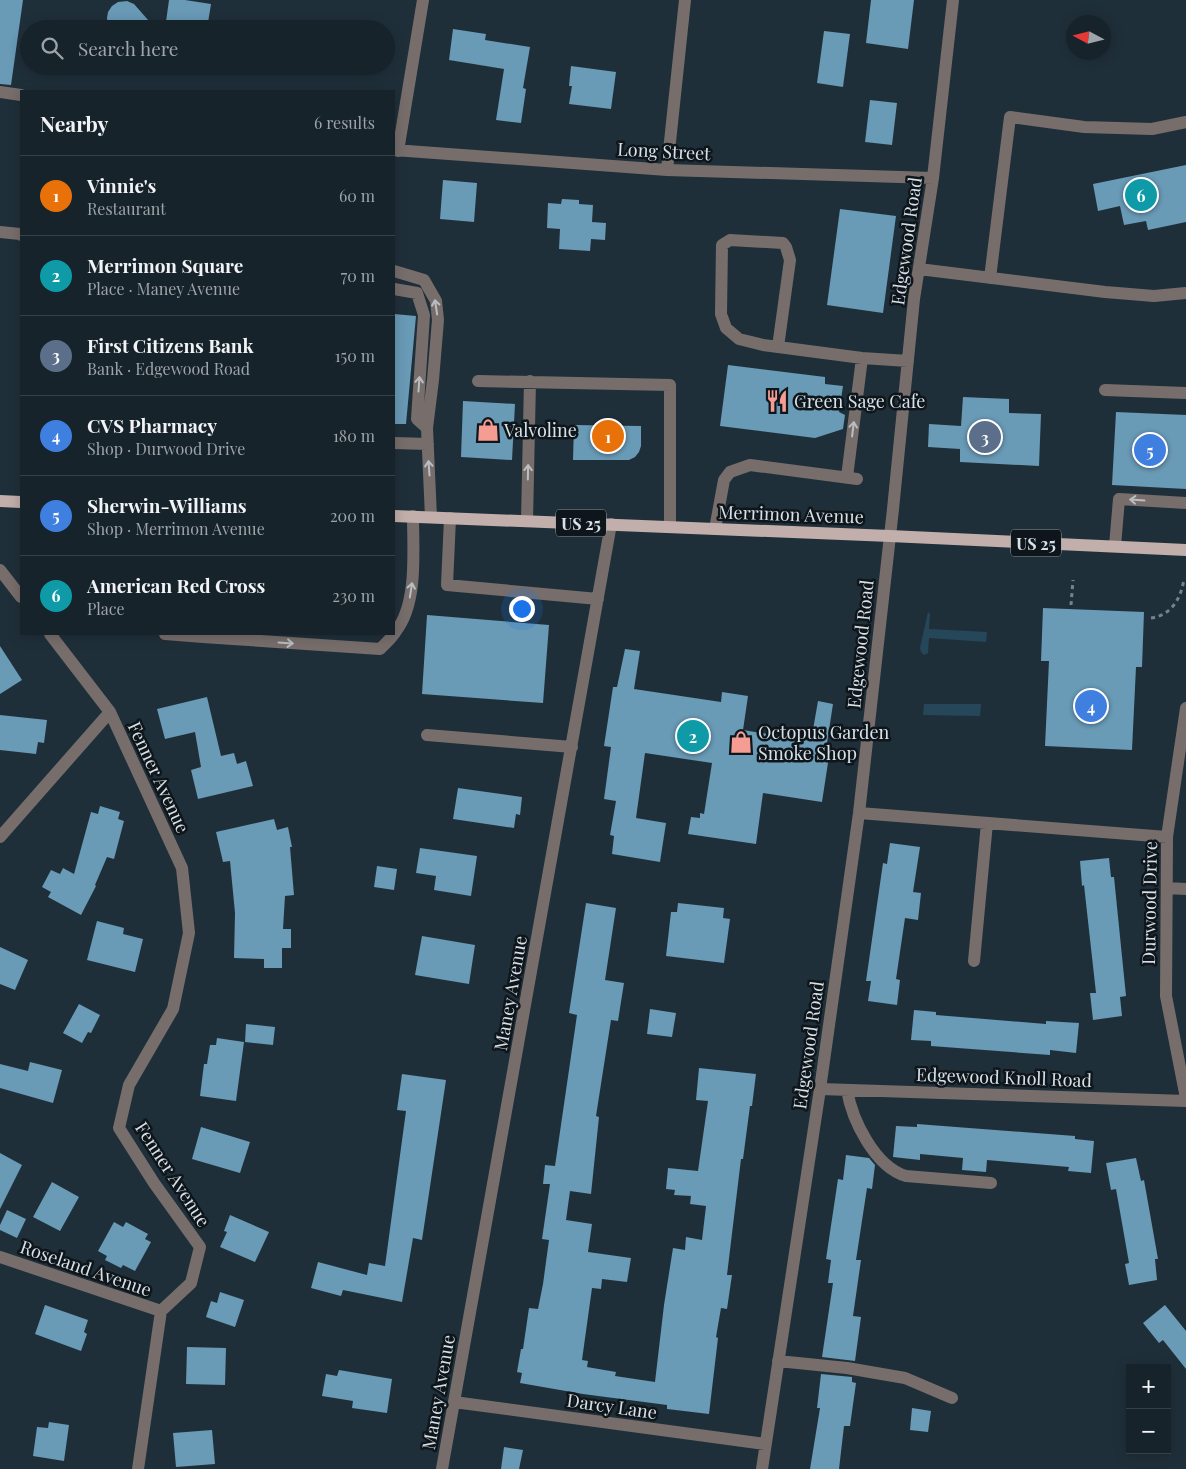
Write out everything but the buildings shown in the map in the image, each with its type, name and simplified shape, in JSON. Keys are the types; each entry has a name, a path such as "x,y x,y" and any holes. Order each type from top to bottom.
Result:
{"main road":[{"path":"0,501 20,502"},
{"name":"Merrimon Avenue","path":"395,516 1186,550"}],"street":[{"path":"396,151 423,0"},
{"path":"667,170 685,0"},
{"name":"Edgewood Road","path":"762,1469 820,1089 859,813 908,360 933,178 953,0"},
{"path":"0,92 20,95"},
{"path":"990,278 1010,117 1084,127 1152,129 1186,122"},
{"name":"Long Street","path":"396,151 667,170 933,178"},
{"path":"0,232 20,234"},
{"path":"778,347 790,260 786,247 783,243 730,240 722,245 721,314 726,328 739,340 778,347 862,358 908,360"},
{"path":"919,269 1105,292 1154,296 1186,293"},
{"path":"395,271 424,280 436,301 438,320 427,428 432,517"},
{"path":"395,289 417,293 424,315 417,419 427,428"},
{"path":"715,529 724,480 730,472 750,465 852,478 862,358"},
{"path":"478,380 670,384 670,527"},
{"path":"527,521 530,381"},
{"path":"1106,390 1186,393"},
{"path":"395,444 428,444"},
{"path":"1115,546 1118,499 1186,503"},
{"path":"395,632 408,609 412,582 414,516"},
{"path":"450,518 447,585 598,599"},
{"name":"Maney Avenue","path":"442,1469 611,524"},
{"path":"0,570 20,596"},
{"name":"Fenner Avenue","path":"51,635 110,712 182,868 189,932 173,1009 130,1085 120,1128 154,1183 200,1247 191,1283 161,1311"},
{"path":"184,635 380,649 393,635"},
{"name":"Durwood Drive","path":"1186,708 1185,726 1167,836 1166,996 1186,1099"},
{"path":"0,837 110,712"},
{"path":"426,735 572,747"},
{"path":"859,813 1167,836"},
{"path":"974,961 987,823"},
{"path":"1167,888 1186,889"},
{"name":"Edgewood Knoll Road","path":"820,1089 1186,1099"},
{"path":"847,1090 850,1107 858,1128 884,1162 897,1174 992,1183"},
{"name":"Roseland Avenue","path":"0,1257 161,1311"},
{"path":"138,1469 161,1311"},
{"path":"778,1361 847,1368 905,1378 952,1398"},
{"name":"Darcy Lane","path":"454,1402 766,1444"}],"path":[{"path":"1151,618 1164,614 1174,605 1182,590 1184,579"},
{"path":"1071,605 1072,580"}],"shaded area":[{"path":"928,612 930,614 929,629 987,632 986,642 929,638 928,653 924,655 920,648"},
{"path":"924,704 981,704 980,716 923,715"}],"place":[{"name":"American Red Cross","path":"1141,195"},
{"name":"Green Sage Cafe","path":"777,401"},
{"name":"Valvoline","path":"488,430"},
{"name":"Vinnie's","path":"608,436"},
{"name":"First Citizens Bank","path":"985,437"},
{"name":"Sherwin-Williams","path":"1150,450"},
{"name":"CVS Pharmacy","path":"1091,706"},
{"name":"Merrimon Square","path":"693,736"},
{"name":"Octopus Garden Smoke Shop","path":"741,742"}]}
